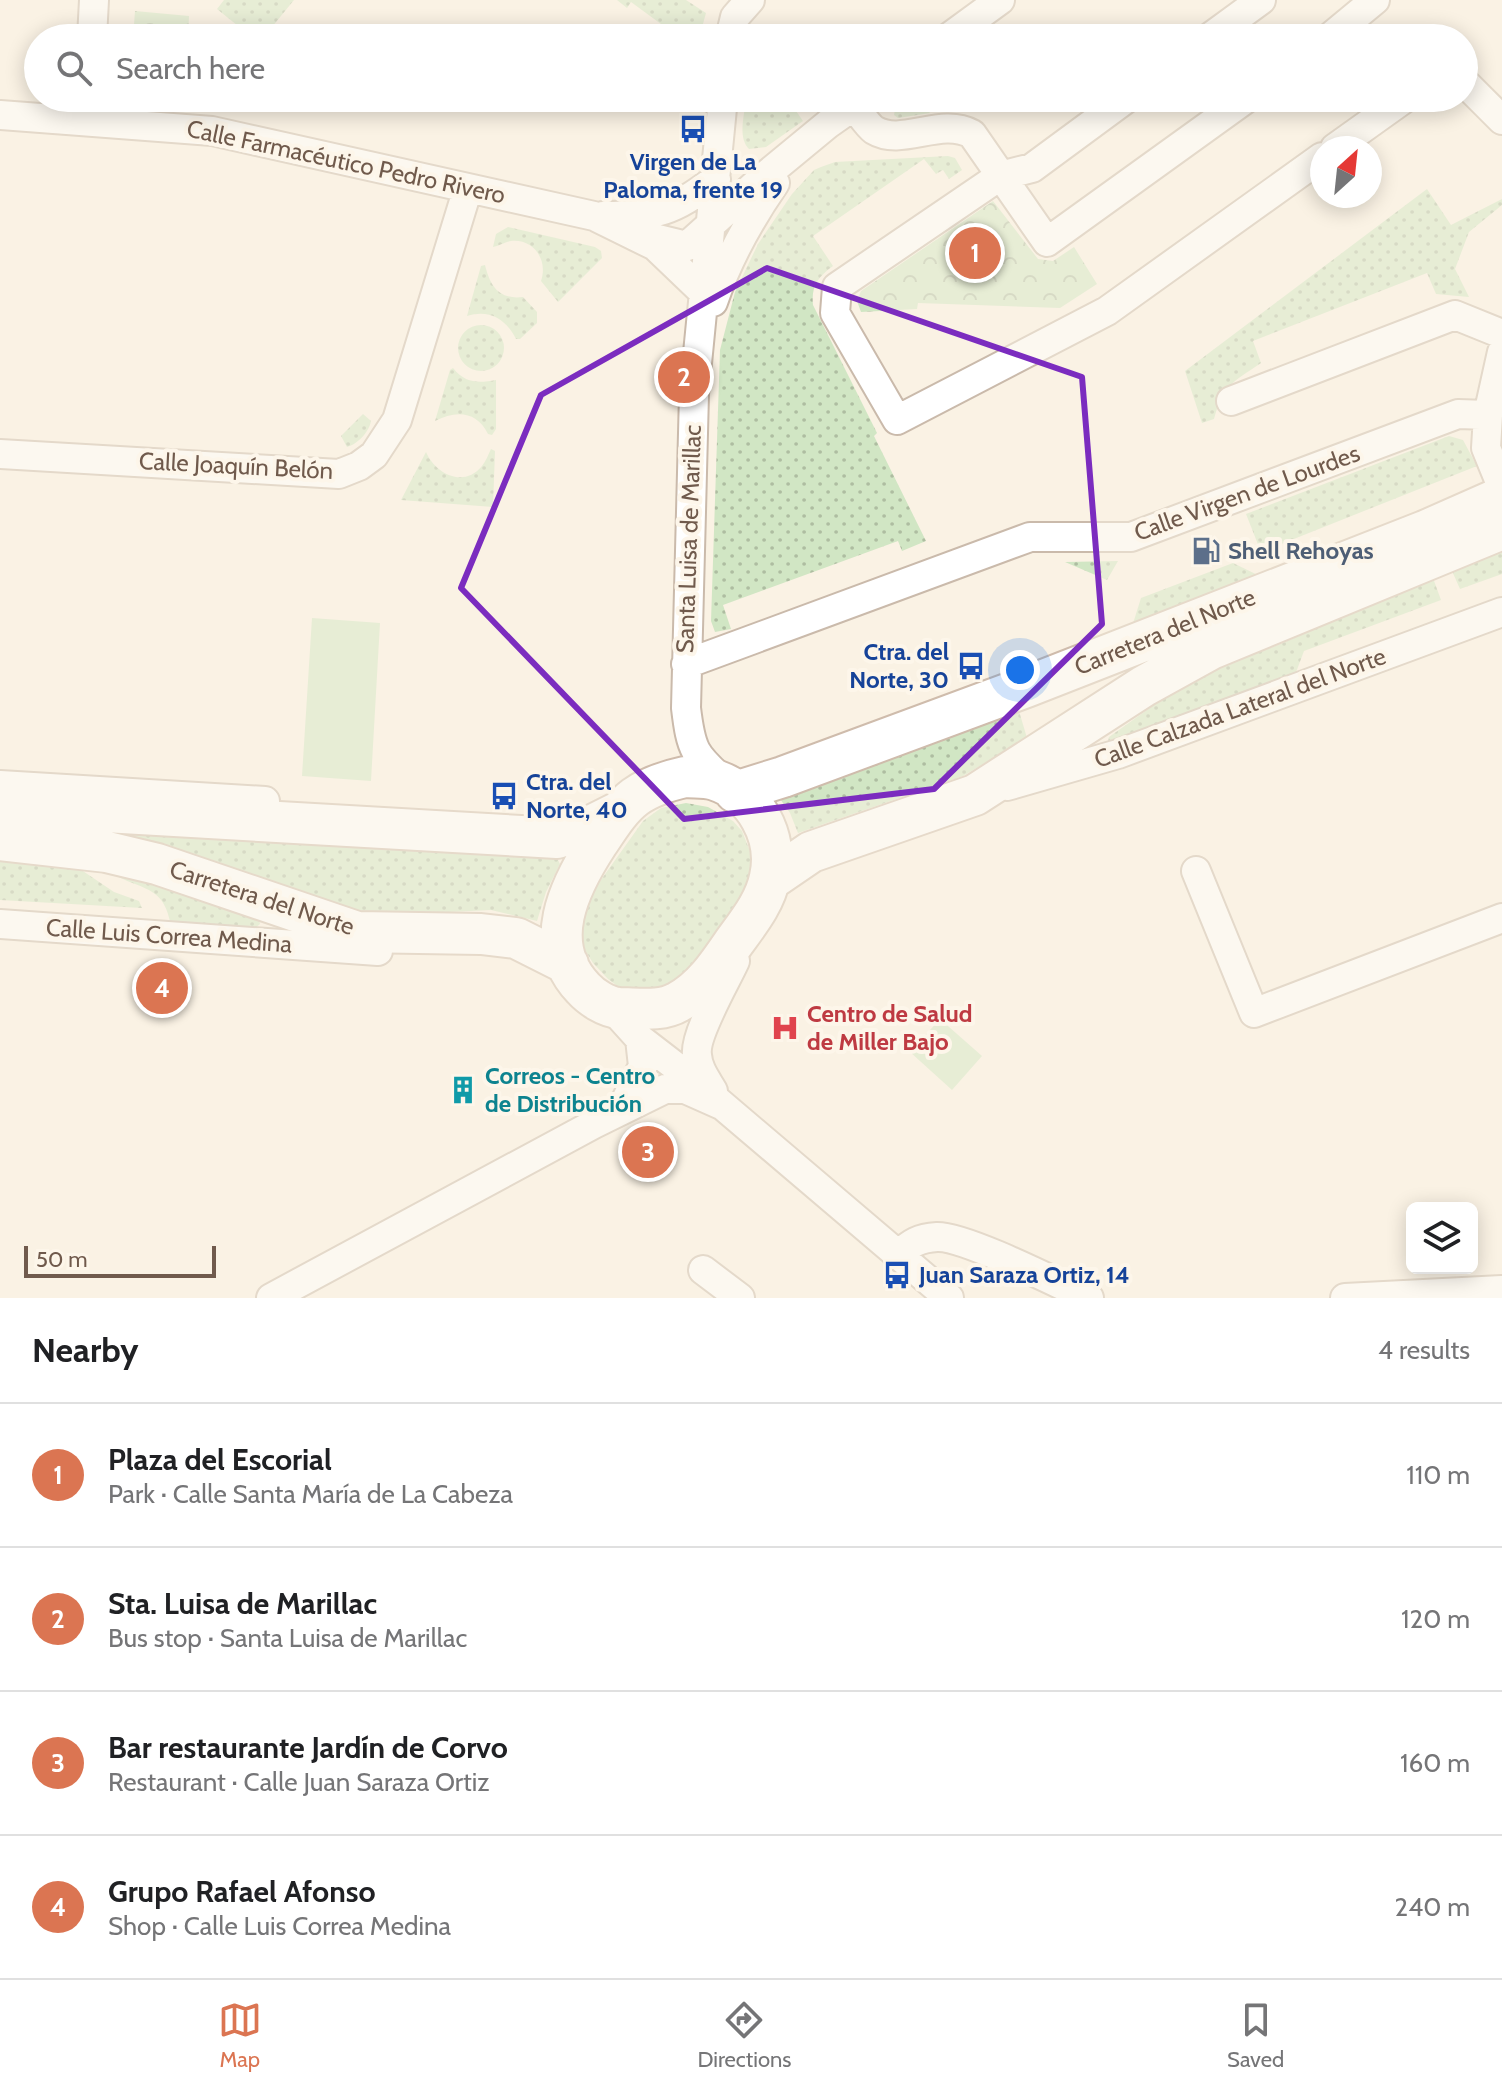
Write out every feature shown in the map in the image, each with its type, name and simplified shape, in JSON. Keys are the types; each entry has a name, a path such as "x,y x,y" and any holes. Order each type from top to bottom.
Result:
{"street":[{"path":"93,24 94,0"},
{"path":"733,24 735,17 750,0"},
{"path":"967,24 1000,0"},
{"path":"1228,24 1261,0"},
{"path":"1346,24 1375,0"},
{"path":"1478,93 1497,107"},
{"name":"Calle Farmacéutico Pedro Rivero","path":"0,115 44,112"},
{"name":"Calle Farmacéutico Pedro Rivero","path":"105,112 212,131 594,216 655,246 702,291"},
{"name":"Santa Luisa de Marillac","path":"686,708 694,394 722,112"},
{"path":"711,227 765,176 847,112"},
{"path":"865,112 873,130 886,134 908,134 945,127 960,128 972,134 1047,242 1228,112"},
{"path":"1108,112 1032,168 1000,176 837,287 835,313 897,420 1107,311 1310,166"},
{"path":"1352,136 1385,112"},
{"path":"716,167 740,170 799,150"},
{"path":"699,345 725,268 746,225 799,150"},
{"name":"Calle Farmacéutico Pedro Rivero","path":"594,216 651,215 683,203 716,167"},
{"name":"Calle Joaquín Belón","path":"0,454 339,474 359,466 374,455 397,420 468,188"},
{"name":"Calle Farmacéutico Pedro Rivero","path":"626,231 687,246 711,227"},
{"path":"1231,401 1455,315 1502,334"},
{"path":"1502,352 1488,415 1486,448 1502,487"},
{"name":"Calle Virgen de Lourdes","path":"686,664 1030,537 1131,537 1458,414 1488,415"},
{"name":"Carretera del Norte","path":"735,792 1026,687 1425,531 1502,497"},
{"name":"Carretera del Norte","path":"764,894 811,852 975,795 1144,686 1211,649 1502,529"},
{"name":"Calle Calzada Lateral del Norte","path":"975,795 1118,754 1502,612"},
{"path":"686,708 691,745 708,768 735,792"},
{"path":"655,786 677,745 686,708"},
{"path":"621,1110 670,1063 700,1030 717,1000 764,894 773,861 770,837 748,801 717,781 685,777 655,786 634,798 619,812 572,884 562,916 562,951 576,981 589,994 612,1008 640,1039 670,1063 721,1105 949,1298"},
{"path":"0,785 493,815 557,838"},
{"path":"0,806 557,838 619,812"},
{"name":"Carretera del Norte","path":"0,840 107,852 157,864 357,932 481,934 516,938 568,964"},
{"path":"1196,871 1254,1013 1502,918"},
{"path":"612,1008 658,1009 677,1004 710,977 764,894"},
{"name":"Calle Luis Correa Medina","path":"0,924 381,951 481,934"},
{"path":"700,1030 696,1053 700,1068 721,1105"},
{"path":"621,1110 643,1066 640,1039"},
{"path":"271,1298 665,1089 685,1089 721,1105"},
{"path":"898,1255 914,1240 941,1237 971,1246 1089,1298"},
{"path":"703,1270 740,1298"},
{"path":"1345,1298 1502,1290"}],"highlighted area":[{"path":"767,268 1082,377 1102,624 934,789 684,819 461,588 541,395"}],"green space":[{"path":"224,0 294,0 274,24 236,24 217,9"},
{"path":"617,0 686,0 706,13 703,24 661,24 631,2 627,8"},
{"path":"135,11 189,16 189,24 134,24"},
{"path":"745,112 797,112 803,121 766,147 749,149 743,132"},
{"path":"894,112 930,113 898,118"},
{"path":"948,156 955,158 962,170 949,179 943,170 936,174 924,159 813,236 833,266 817,282 813,305 877,433 874,436 926,541 902,551 898,541 723,605 731,629 715,632 711,621 720,350 735,292 758,244 792,194 814,170 835,162"},
{"path":"1427,189 1451,225 1502,199 1502,205 1469,232 1455,269 1469,297 1436,294 1427,273 1253,341 1261,363 1230,385 1221,398 1214,419 1202,423 1185,371"},
{"path":"993,201 1038,259 1053,261 1074,247 1097,284 1060,308 918,303 917,309 861,312 857,301 861,291"},
{"path":"508,227 595,247 601,251 602,258 558,302 541,281 543,266 533,248 519,241 493,247 496,234"},
{"path":"485,265 496,290 507,296 523,297 537,312 537,323 520,339 516,339 496,317 483,314 467,316 481,266"},
{"path":"481,325 497,332 504,348 497,364 481,371 465,364 458,348 465,332"},
{"path":"453,368 473,381 496,380 496,429 492,435 478,421 465,415 451,415 435,421"},
{"path":"363,414 371,421 368,429 359,440 347,447 341,436"},
{"path":"1449,436 1463,440 1477,466 1261,552 1246,514"},
{"path":"491,449 495,451 493,507 401,500 426,452 443,472 458,477 475,473"},
{"path":"1502,546 1502,574 1460,589 1452,571"},
{"path":"1118,561 1107,580 1065,562"},
{"path":"1233,563 1268,580 1130,633 1141,598"},
{"path":"1433,578 1441,600 1304,651 1295,675 1108,741 1109,737 1192,678 1278,645"},
{"path":"312,618 380,623 371,781 302,776"},
{"path":"1019,711 1027,738 963,776 798,833 790,813 778,796"},
{"path":"686,803 708,807 733,821 742,831 755,864 752,888 683,988 624,991 593,963 583,947 579,928 588,898 643,821 661,808"},
{"path":"116,828 557,858 560,864 546,892 537,921 491,910 367,916 114,844"},
{"path":"0,854 71,863 114,892 139,901 142,908 0,900"},
{"path":"116,872 191,891 259,918 260,924 252,931 171,926 159,897 116,876"},
{"path":"940,1019 982,1056 952,1090 910,1052"}],"place":[{"name":"Virgen de La Paloma, frente 19","path":"693,129"},
{"name":"Plaza del Escorial","path":"975,253"},
{"name":"Sta. Luisa de Marillac","path":"684,377"},
{"name":"Shell Rehoyas","path":"1206,551"},
{"name":"Ctra. del Norte, 30","path":"971,666"},
{"name":"Ctra. del Norte, 40","path":"504,796"},
{"name":"Grupo Rafael Afonso","path":"162,988"},
{"name":"Centro de Salud de Miller Bajo","path":"785,1028"},
{"name":"Correos - Centro de Distribución","path":"463,1090"},
{"name":"Bar restaurante Jardín de Corvo","path":"648,1152"},
{"name":"Juan Saraza Ortiz, 14","path":"897,1275"}]}
